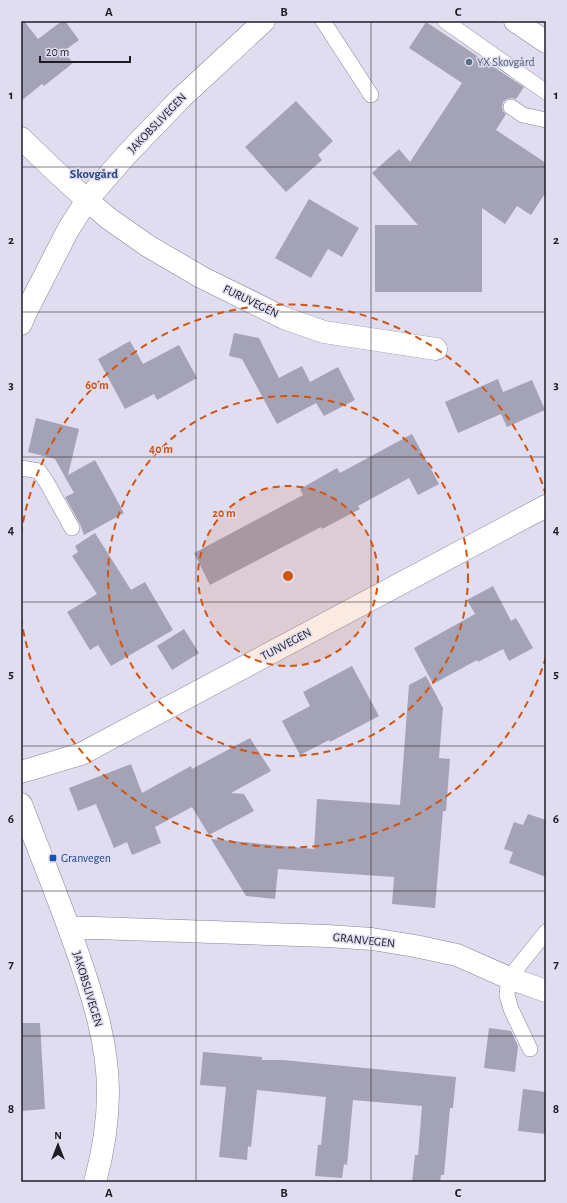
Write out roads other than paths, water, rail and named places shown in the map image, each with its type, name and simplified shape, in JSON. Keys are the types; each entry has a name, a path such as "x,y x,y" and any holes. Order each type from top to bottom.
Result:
{"street":[{"name":"JAKOBSLIVEGEN","path":"22,317 68,230 88,200 127,154 181,98 264,21"},
{"path":"515,21 546,42"},
{"name":"FURUVEGEN","path":"21,138 54,170 108,218 148,246 201,277 284,318 324,332 436,349"},
{"name":"TUNVEGEN","path":"21,772 81,754 546,506"},
{"name":"JAKOBSLIVEGEN","path":"21,804 69,928 87,979 100,1027 106,1061 108,1092 107,1125 102,1158 95,1182"},
{"name":"GRANVEGEN","path":"69,928 320,935 372,939 457,955 509,978 546,991"}],"lane":[{"path":"323,21 371,95"},
{"path":"445,21 546,92"},
{"path":"511,107 523,115 546,120"},
{"path":"21,468 39,471 72,528"},
{"path":"530,1049 511,1009 507,995 509,978 546,932"}],"place":[{"name":"YX Skovgård","path":"469,62"},
{"name":"Granvegen","path":"53,858"}],"district":[{"name":"Skovgård","path":"94,174"}]}
